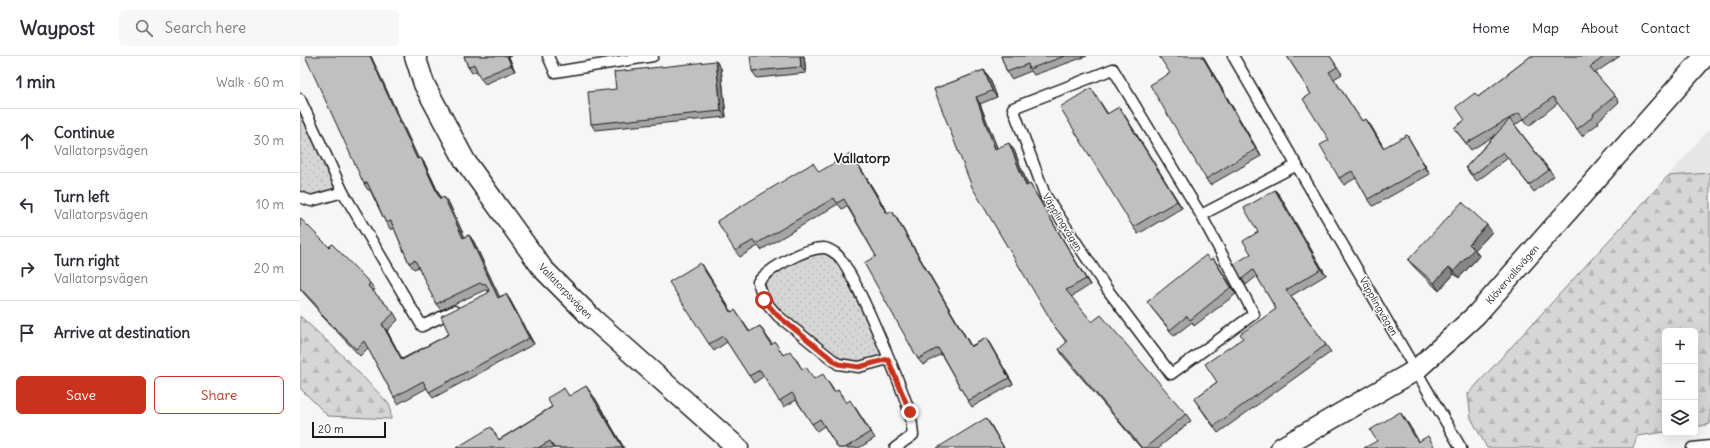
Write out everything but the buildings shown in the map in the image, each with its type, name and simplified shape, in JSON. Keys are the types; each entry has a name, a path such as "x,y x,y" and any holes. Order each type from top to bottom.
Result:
{"street":[{"name":"Vallatorpsvägen","path":"415,56 424,84 465,161 543,269 593,319 738,448"},
{"name":"Klövervallsvägen","path":"1282,448 1416,370 1476,315 1705,56"}],"lane":[{"path":"548,56 555,72 653,56"},
{"name":"Väpplingvägen","path":"1233,56 1461,448"},
{"name":"Väpplingvägen","path":"1113,70 1201,215 1254,314 1171,374 1107,289 1045,195 1013,108 1113,70"},
{"path":"300,99 343,192 422,326 466,306"},
{"path":"1201,215 1297,165"},
{"path":"300,197 311,201 343,192"},
{"path":"888,359 859,367 838,364 778,316 764,300 758,282 766,272 809,251 825,248 837,254 867,306 910,412 913,435 895,448"},
{"path":"1692,448 1710,446"}],"shaded area":[{"path":"1710,128 1710,173 1668,176"}],"green space":[{"path":"300,99 343,192 311,201 300,197"},
{"path":"1710,173 1710,424 1698,426 1698,328 1662,328 1662,432 1637,436 1633,448 1487,448 1471,418 1468,394 1668,176"},
{"path":"809,251 837,254 888,359 838,364 778,316 758,282"},
{"path":"300,316 339,352 390,405 391,419 328,416 300,388"}],"district":[{"name":"Vallatorp","path":"862,158"}],"route":[{"path":"764,300 778,316 838,364 859,367 888,359 910,412"}]}
